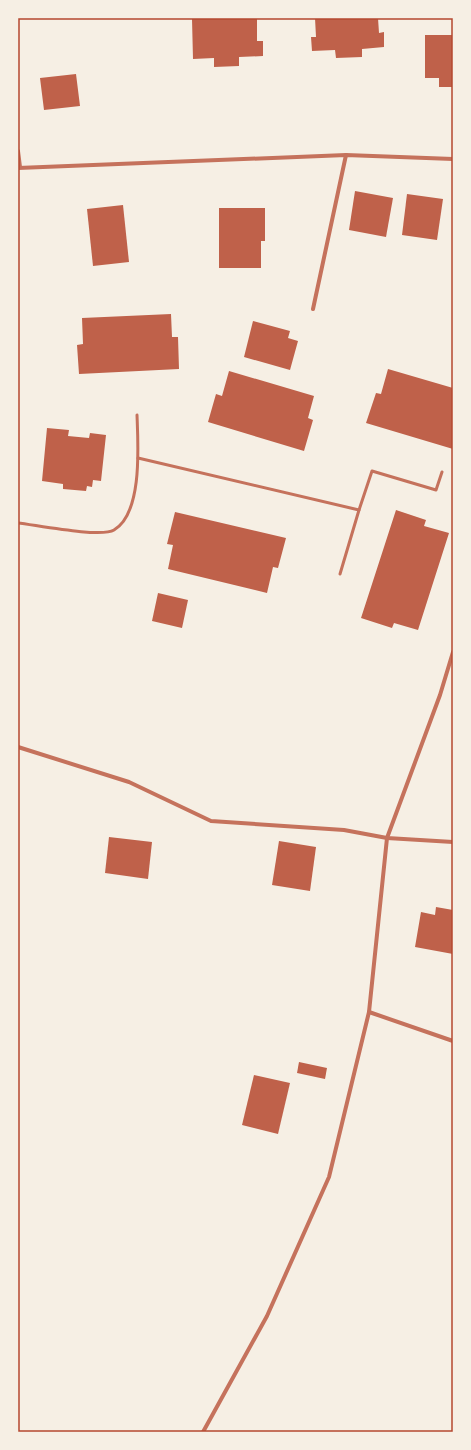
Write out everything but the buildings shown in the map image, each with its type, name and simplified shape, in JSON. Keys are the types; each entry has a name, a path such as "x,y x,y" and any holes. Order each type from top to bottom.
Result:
{"street":[{"path":"18,151 19,167 346,154 453,159"},
{"path":"314,309 346,154"},
{"path":"203,1432 267,1316 330,1177 369,1012 387,838 440,695 453,652"},
{"path":"18,747 129,782 211,821 344,830 387,838 453,842"},
{"path":"369,1012 453,1041"}],"lane":[{"path":"18,523 94,533 114,530 127,517 136,486 138,458 137,415"},
{"path":"138,458 359,510"},
{"path":"340,574 372,471 436,490 442,472"}]}
